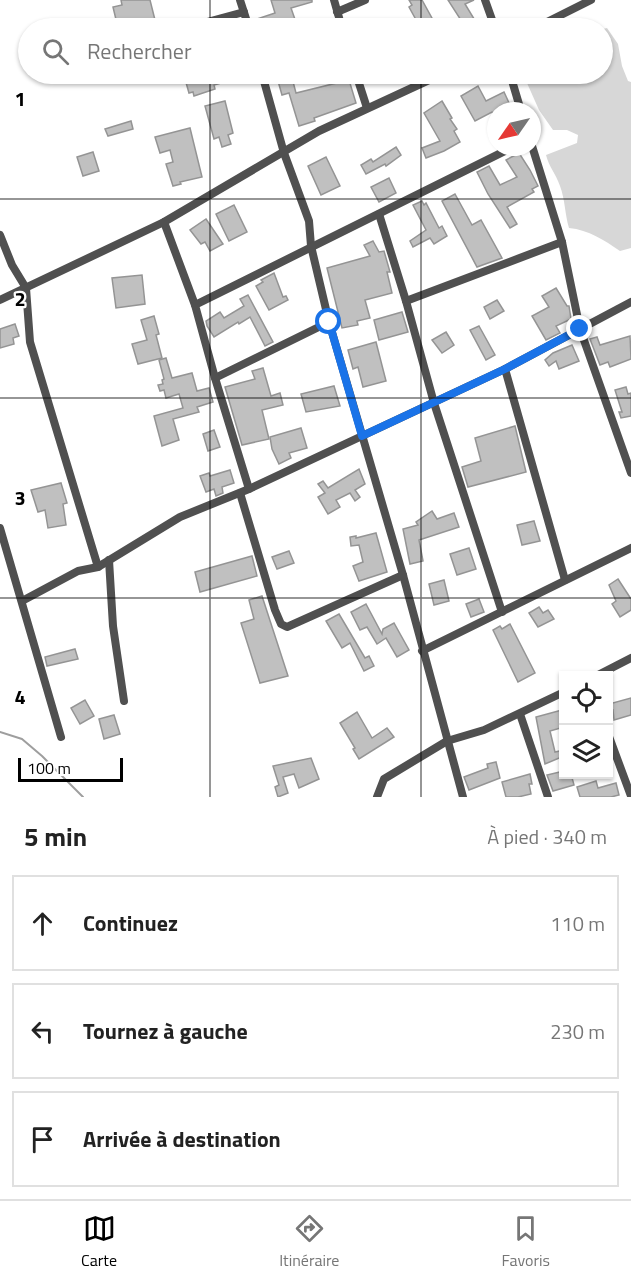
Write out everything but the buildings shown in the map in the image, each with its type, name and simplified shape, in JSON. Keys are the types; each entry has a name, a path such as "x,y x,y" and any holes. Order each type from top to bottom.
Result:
{"street":[{"path":"240,0 246,18"},
{"path":"334,0 339,18"},
{"path":"337,12 365,0"},
{"path":"484,0 491,18"},
{"path":"555,18 591,0"},
{"path":"222,18 244,12"},
{"path":"264,84 284,153 309,221 311,246 329,322 403,575 463,797"},
{"path":"359,84 367,108"},
{"path":"0,300 164,222 319,131 420,84"},
{"path":"513,84 518,102"},
{"path":"195,305 495,156"},
{"path":"535,156 562,242 580,329 631,473"},
{"path":"379,214 434,402 502,612"},
{"path":"164,222 195,305 214,378 249,489"},
{"path":"0,235 12,265 26,288 30,342 98,567"},
{"path":"406,301 562,242"},
{"path":"22,602 78,571 98,567 180,517 249,489 505,369 631,302"},
{"path":"214,378 329,322"},
{"path":"505,369 566,580"},
{"path":"240,493 281,624 287,627 403,575"},
{"path":"0,528 61,737"},
{"path":"422,651 631,548"},
{"path":"109,560 113,626 124,701"},
{"path":"604,671 631,658"},
{"path":"377,797 384,779 447,741 484,730 559,694"},
{"path":"520,714 549,797"},
{"path":"613,745 631,796"}],"shaded area":[{"path":"613,37 618,44 622,66 628,81 631,82 631,248 620,251 590,233 569,228 562,191 546,155 577,143 578,135 567,130 553,130 541,113 541,102 535,102 527,84 613,84"}],"waterway":[{"path":"0,732 22,739 83,797"}],"route":[{"path":"329,322 362,436 505,369 580,329"}]}
